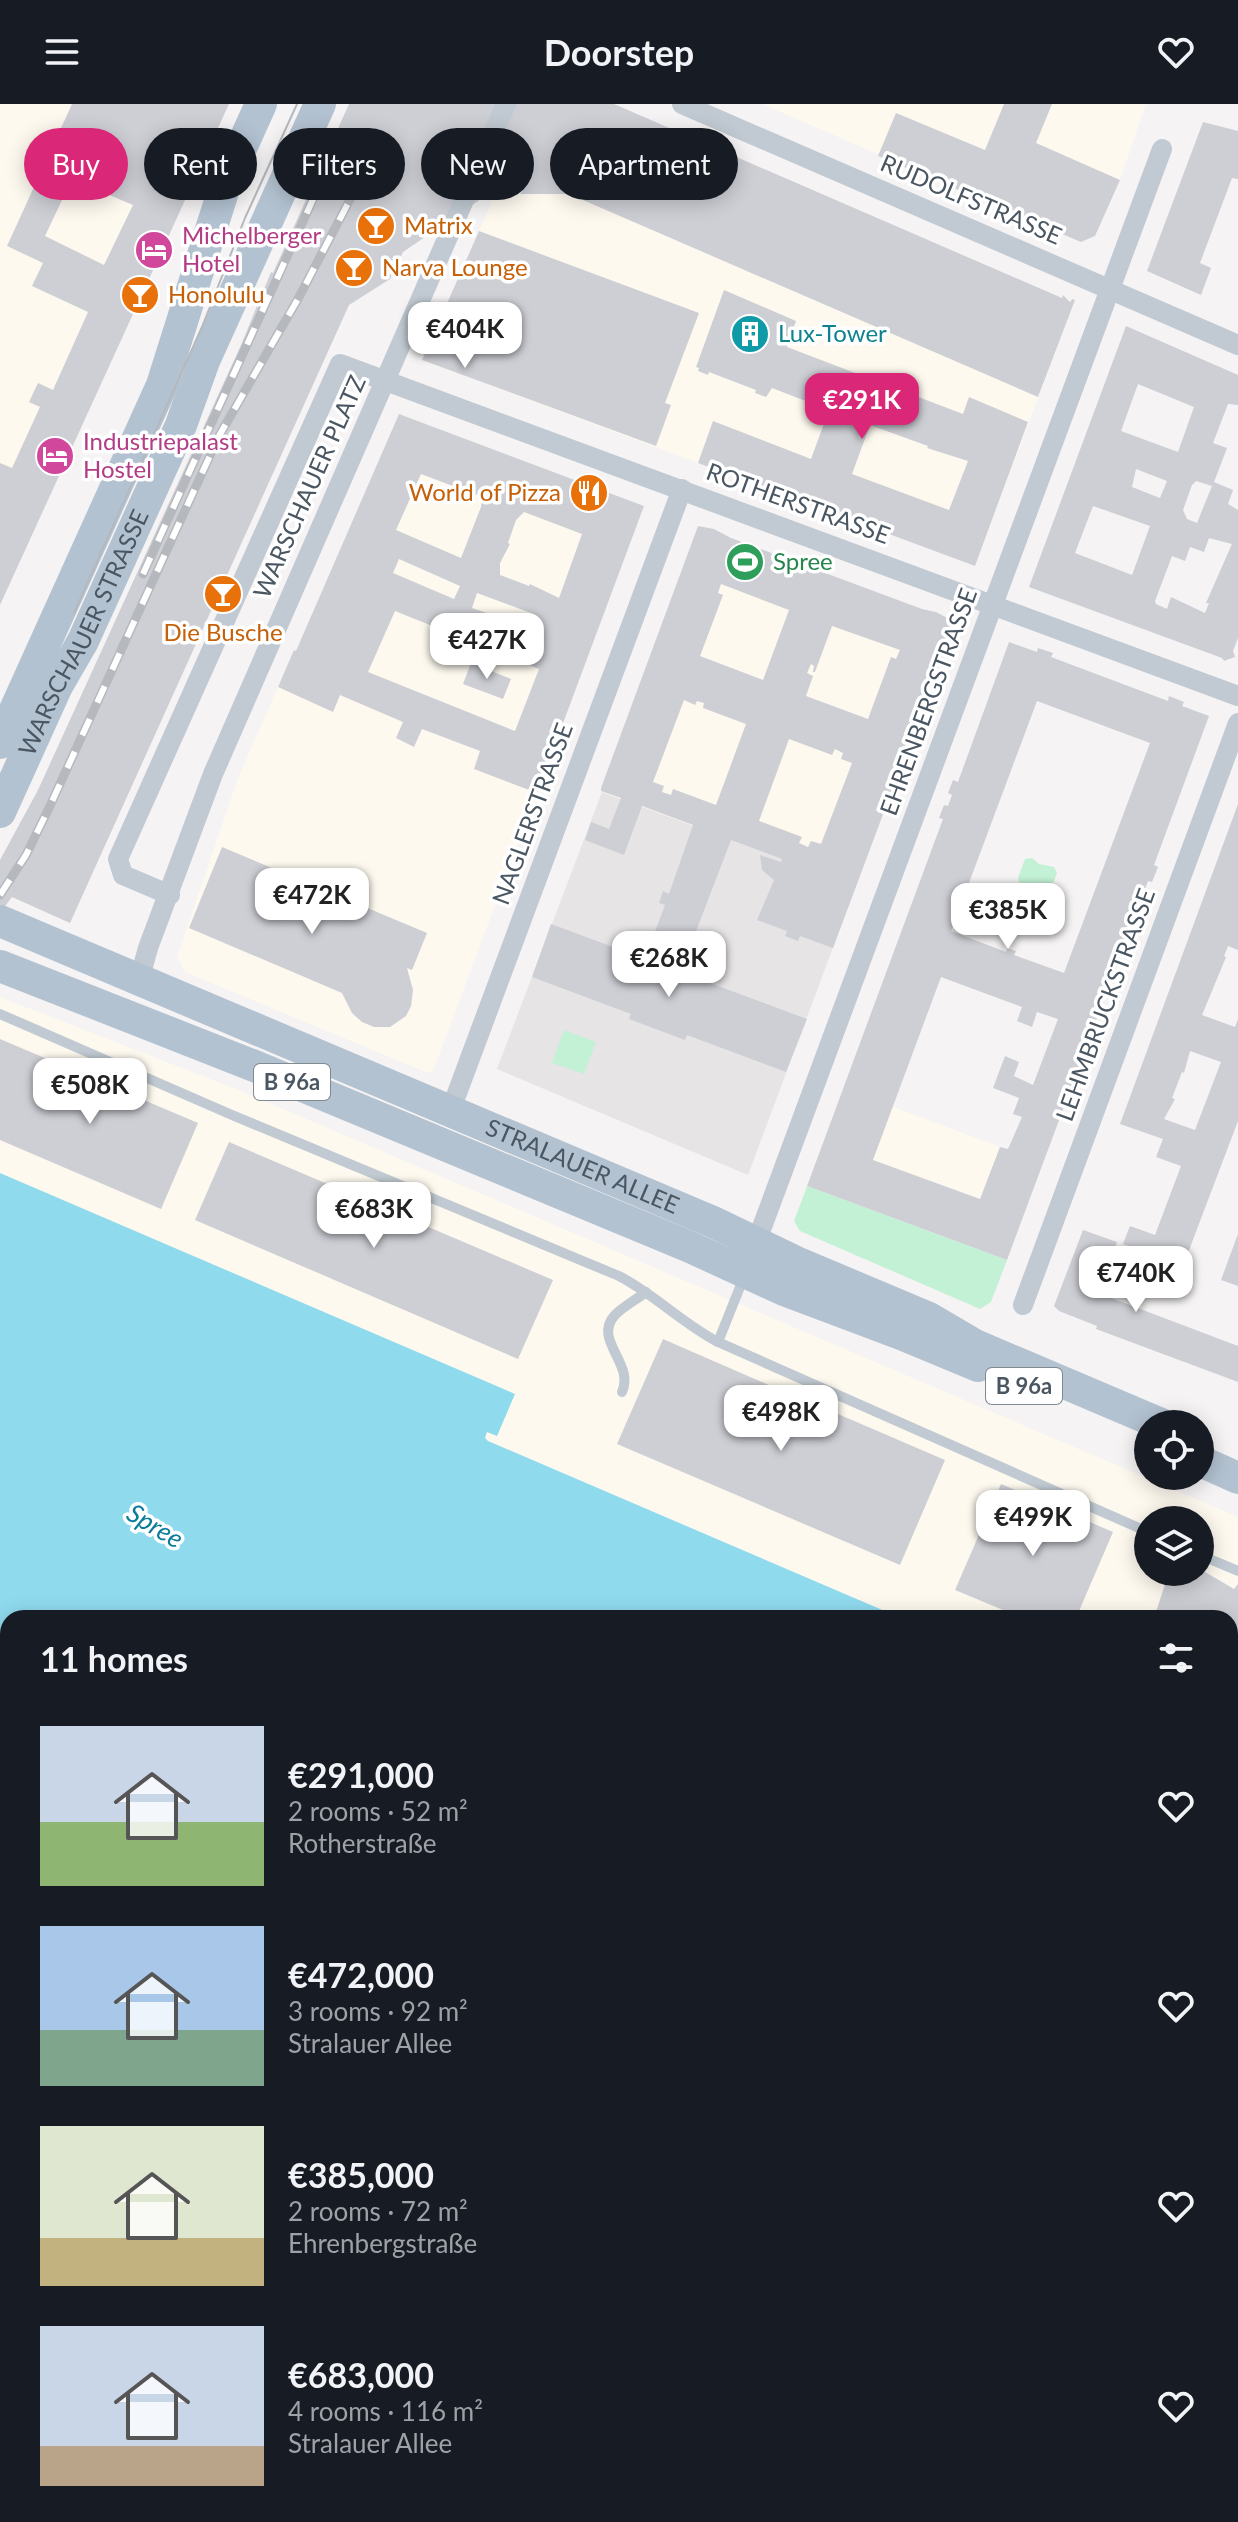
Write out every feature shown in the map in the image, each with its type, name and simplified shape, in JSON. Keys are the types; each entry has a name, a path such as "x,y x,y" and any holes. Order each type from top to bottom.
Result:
{"main road":[{"name":"WARSCHAUER STRASSE","path":"0,812 57,686 68,634 162,385 227,179 261,104"},
{"name":"WARSCHAUER STRASSE","path":"0,743 68,634 181,425 204,361 320,104"},
{"name":"STRALAUER ALLEE","path":"0,921 757,1242 796,1262 929,1318 975,1345 1134,1413"},
{"name":"STRALAUER ALLEE","path":"0,966 252,1065 1134,1433"},
{"path":"1214,1447 1238,1457"},
{"path":"1214,1467 1238,1478"}],"street":[{"name":"WARSCHAUER PLATZ","path":"139,981 148,948 213,774 506,104"},
{"name":"RUDOLFSTRASSE","path":"682,104 1238,345"},
{"name":"EHRENBERGSTRASSE","path":"746,1273 1162,149"},
{"name":"WARSCHAUER PLATZ","path":"170,895 123,875 118,859 340,364"},
{"name":"ROTHERSTRASSE","path":"340,364 1238,696"},
{"name":"NAGLERSTRASSE","path":"450,1112 682,489"},
{"name":"LEHMBRUCKSTRASSE","path":"1023,1305 1238,723"}],"lane":[{"path":"0,1014 232,1115 619,1276 718,1342 1134,1526"},
{"path":"718,1342 746,1273"},
{"path":"622,1392 626,1383 625,1374 610,1344 610,1323 615,1315 646,1292"},
{"path":"1214,1561 1238,1571"}],"shaded area":[{"path":"0,104 229,104 218,128 144,128 144,200 185,200 44,508 0,488"},
{"path":"535,104 614,104 669,128 550,128 550,200 738,200 738,158 1062,298 1063,295 1070,301 1075,300 975,566 422,360 493,200 534,200 534,128 524,128"},
{"path":"762,104 1146,104 1120,180 1095,236 1081,242"},
{"path":"399,414 644,506 434,1069 428,1073 185,972 177,957 238,778 294,650 297,651"},
{"path":"698,526 714,529 732,539 921,609 937,612 955,622 856,886 602,792"},
{"path":"602,792 856,886 748,1175 497,1069"},
{"path":"0,997 241,1091 1134,1473 1134,1490 1175,1490 1212,1506 1134,1506 1134,1586 1214,1586 1214,1507 1238,1517 1238,1610 882,1610 488,1441 485,1439 487,1432 497,1435 0,1173"},
{"path":"843,1088 1043,1163 991,1302 980,1309 799,1206"}],"green space":[{"path":"1032,858 1039,864 1054,867 1057,873 1052,886 1028,895 1021,890 1018,878 1025,859"},
{"path":"564,1030 596,1042 584,1074 552,1063"},
{"path":"807,1186 1007,1260 991,1302 980,1309 800,1231 794,1221"},
{"path":"1135,1253 1191,1273 1182,1298 1126,1278"}],"water":[{"path":"0,1173 515,1394 497,1436 487,1432 485,1438 488,1441 882,1610 0,1610"}],"building":[{"path":"72,104 229,104 218,128 144,128 144,200 185,200 0,605 0,463 12,468 40,407 29,402 38,383 53,390 88,312 32,286 43,263 7,246 28,200 62,200 45,236 104,265 133,205 121,200 128,200 128,128 61,128"},
{"path":"349,104 614,104 669,128 550,128 550,194 534,194 534,128 421,128 421,200 480,200 403,252 390,279 349,305 70,923 12,897 0,913 0,860 38,790 306,200 405,200 405,128 338,128"},
{"path":"1004,104 1052,104 1036,143 1120,180 1095,236 1081,242 878,156 896,113 985,150"},
{"path":"1203,122 1238,131 1238,179 1232,178 1200,263 1211,268 1201,295 1147,271"},
{"path":"738,158 1062,298 1063,295 1070,302 1075,300 1038,397 583,200 738,200"},
{"path":"479,231 699,313 665,403 671,405 656,446 422,360"},
{"path":"724,290 796,321 787,347 963,414 969,397 1028,422 975,566 698,463 713,421 811,459 829,410 772,388 766,397 709,372 708,375 698,371 696,367","holes":["870,425 968,461 949,510 852,474"]},
{"path":"1126,326 1238,375 1238,405 1228,404 1213,443 1227,448 1214,482 1233,490 1228,504 1238,510 1238,638 1233,651 1235,657 1224,661 1029,587","holes":["1138,384 1194,407 1178,452 1121,431","1136,469 1167,481 1160,498 1132,487","1196,481 1212,486 1197,523 1187,519 1183,510","1093,506 1150,526 1132,575 1075,553","1209,538 1232,544 1206,603 1209,603 1205,613 1171,597 1167,609 1155,601 1172,556 1185,561 1190,547 1204,552"]},
{"path":"399,414 644,506 537,793 474,769 480,751 422,729 414,747 396,738 403,722 340,695 333,712 278,687","holes":["421,474 482,497 461,558 396,530","524,512 582,534 559,598 530,584 500,575 500,563 510,544 516,520","399,559 460,586 454,599 393,573","477,593 531,613 526,627 472,608","395,611 539,669 515,731 368,672"]},
{"path":"698,526 714,529 731,538 936,612 955,622 833,948 800,936 798,941 785,936 787,931 757,920 774,880 762,870 760,855 781,862 782,859 731,840 690,947 654,934 665,905 659,903 663,891 669,894 693,825 642,806 624,855 585,840 591,822 609,829 621,798 601,791","holes":["721,584 789,610 763,680 700,656 723,595 718,593","832,626 900,650 896,659 891,657 868,719 806,696 813,676 807,673 811,664 815,672","684,700 695,705 697,701 704,703 703,708 746,724 716,805 673,789 671,795 662,792 664,786 653,782","789,739 832,755 835,749 843,753 841,759 852,763 821,844 811,841 808,847 799,843 802,837 759,821"]},
{"path":"1009,642 1037,652 1038,648 1053,653 1051,657 1168,701 1169,696 1184,702 1182,706 1209,716 1154,865 1158,867 1152,882 1148,881 1007,1260 807,1186 943,819 939,818 952,795 948,793 953,780 958,782","holes":["1037,701 1150,743 1064,973 1014,955 1016,951 1007,948 1006,952 951,931","941,977 1022,1007 1017,1021 1032,1027 1037,1012 1058,1019 1033,1085 1014,1076 1019,1062 1005,1056 993,1088 1019,1098 1013,1114 1022,1117 1008,1149 1000,1147 980,1199 873,1160"]},
{"path":"471,663 511,679 503,699 463,684"},
{"path":"1238,804 1238,950 1228,946 1202,1015 1235,1027 1238,1019 1238,1121 1183,1266 1123,1244 1130,1226 1155,1235 1181,1166 1156,1157 1163,1139 1120,1124","holes":["1190,1051 1221,1062 1195,1130 1164,1119 1175,1099 1172,1098"]},
{"path":"222,847 427,933 412,970 407,968 413,990 406,1016 390,1027 374,1027 352,1013 342,993 189,928"},
{"path":"551,924 807,1019 786,1072 687,1035 685,1040 629,1019 631,1014 532,977"},
{"path":"0,1039 198,1123 161,1209 0,1140"},
{"path":"229,1142 553,1280 518,1359 195,1220"},
{"path":"1083,1230 1117,1242 1098,1293 1238,1346 1238,1382 1096,1329 1097,1326 1059,1311 1054,1306"},
{"path":"1238,1234 1238,1286 1221,1280"},
{"path":"663,1339 787,1393 783,1403 812,1416 817,1405 945,1460 900,1565 617,1444"},
{"path":"1001,1484 1113,1532 1079,1610 1003,1610 955,1590"},
{"path":"1214,1577 1234,1589 1238,1584 1238,1610 1157,1610 1164,1586 1214,1586"}],"tram line":[{"path":"74,613 202,327 245,218 297,104"}],"railway":[{"path":"143,574 313,200"},
{"path":"0,895 26,855 49,808 219,436 298,299 350,200"}],"place":[{"name":"Matrix","path":"376,226"},
{"name":"Michelberger Hotel","path":"154,250"},
{"name":"Narva Lounge","path":"354,268"},
{"name":"Honolulu","path":"140,295"},
{"name":"Lux-Tower","path":"750,334"},
{"name":"Industriepalast Hostel","path":"55,456"},
{"name":"World of Pizza","path":"589,493"},
{"name":"Spree","path":"745,562"},
{"name":"Die Busche","path":"223,594"}]}
